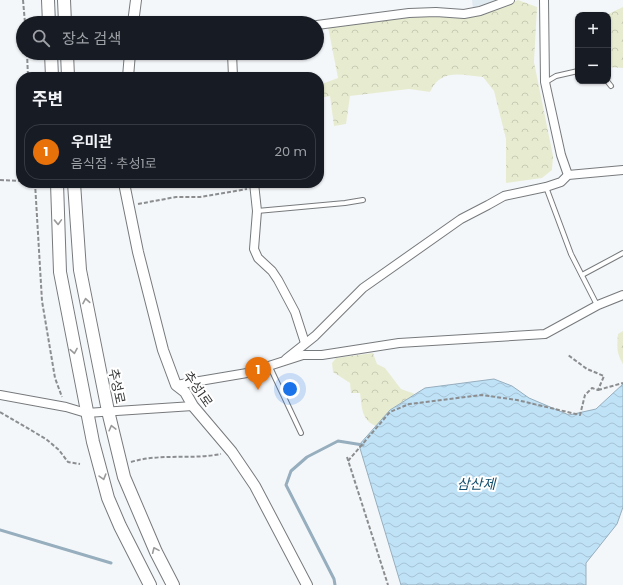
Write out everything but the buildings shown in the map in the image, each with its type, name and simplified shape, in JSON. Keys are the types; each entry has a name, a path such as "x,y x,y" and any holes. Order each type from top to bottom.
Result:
{"main road":[{"path":"48,0 49,16"},
{"path":"64,0 65,16"},
{"path":"51,60 52,72"},
{"path":"67,60 68,72"},
{"path":"57,188 60,272 86,413 108,498 120,526 150,585"},
{"name":"추성로","path":"74,188 80,270 108,411 124,477 156,552 173,585"}],"street":[{"path":"135,16 136,0"},
{"path":"324,24 409,13 436,12 464,14 480,12 510,0"},
{"path":"544,0 545,82 561,155 568,175"},
{"path":"128,72 129,60"},
{"path":"232,60 233,72"},
{"path":"285,360 315,336 363,288 461,219 504,196 546,188 561,182 568,175 623,170"},
{"name":"추성1로","path":"125,188 138,252 161,342 176,385 185,392 193,406 232,452 274,519 307,585"},
{"path":"254,188 257,210 253,246 255,254 278,280 295,312 305,343"},
{"path":"176,385 247,373 303,355 399,344 545,334 598,306 623,295"},
{"path":"0,395 66,407 86,413 193,406"}],"lane":[{"path":"545,82 556,76 575,72"},
{"path":"546,188 571,254 598,306"},
{"path":"257,210 345,204 363,200"},
{"path":"582,276 623,253"},
{"path":"269,365 301,433"}],"path":[{"path":"23,0 24,16"},
{"path":"27,60 28,72"},
{"path":"0,180 16,181"},
{"path":"35,188 42,301 55,378 66,407"},
{"path":"129,206 176,197 200,197 244,188"},
{"path":"568,355 587,369 604,376 598,390"},
{"path":"348,462 390,412 409,404 482,395 517,400 580,415 585,395 592,388 598,390 623,383"},
{"path":"0,412 46,439 59,450 68,462 80,464"},
{"path":"131,462 153,457 207,457 232,452"},
{"path":"347,457 388,585"}],"shaded area":[{"path":"472,0 500,0 473,9"}],"green space":[{"path":"518,0 537,7 534,62 553,156 552,170 542,178 506,183 506,139 494,91 483,77 459,75 446,76 435,84 430,92 409,89 350,96 346,124 334,126 330,96 324,97 324,83 338,78 328,27 407,16 480,14"},
{"path":"623,7 623,68 611,67 611,13"},
{"path":"623,331 623,364 618,353 617,346 618,334"},
{"path":"373,353 377,364 385,368 401,389 415,394 390,410 376,426 365,417 360,393 351,393 350,383 333,372 332,363 336,358"}],"water":[{"name":"삼산제","path":"494,379 512,386 529,398 569,415 596,409 623,384 623,507 617,524 586,563 586,585 401,585 359,445 390,410 425,388"}],"waterway":[{"path":"335,585 334,579 286,485 291,471 307,457 338,441 363,445"},
{"path":"0,530 111,563"}],"place":[{"name":"우미관","path":"258,390"}]}
